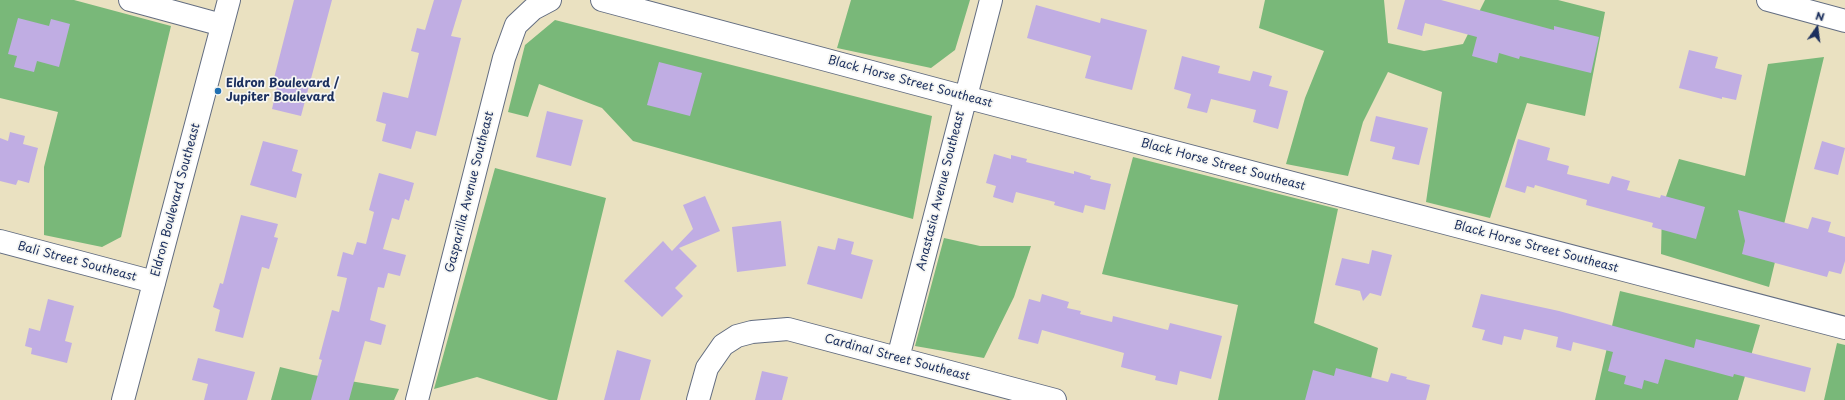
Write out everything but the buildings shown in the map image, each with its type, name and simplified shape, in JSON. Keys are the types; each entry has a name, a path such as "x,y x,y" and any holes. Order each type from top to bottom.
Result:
{"street":[{"path":"130,0 222,25"},
{"name":"Eldron Boulevard Southeast","path":"123,400 229,0"},
{"name":"Gasparilla Avenue Southeast","path":"417,400 504,58 516,25 533,9 550,0"},
{"name":"Black Horse Street Southeast","path":"602,0 1845,328"},
{"name":"Anastasia Avenue Southeast","path":"898,358 991,0"},
{"path":"1768,0 1845,21"},
{"name":"Bali Street Southeast","path":"0,242 154,282"},
{"name":"Cardinal Street Southeast","path":"698,400 707,368 723,345 737,336 757,331 788,329 1055,400"}],"green space":[{"path":"0,0 74,0 171,26 121,237 102,247 44,235 44,167 58,112 0,98"},
{"path":"851,0 970,0 955,50 931,68 837,48"},
{"path":"1265,0 1384,0 1388,43 1424,51 1463,44 1485,0 1558,0 1605,12 1585,116 1527,103 1490,218 1426,202 1442,92 1388,72 1363,122 1348,176 1286,164 1305,98 1324,51 1259,28"},
{"path":"555,20 932,116 913,219 633,141 602,108 539,84 528,117 508,112 525,45"},
{"path":"1824,57 1769,287 1661,254 1662,208 1679,159 1745,176 1768,64"},
{"path":"1133,157 1338,209 1314,323 1378,348 1366,400 1218,400 1238,305 1102,274"},
{"path":"495,168 606,198 557,400 549,400 477,377 434,389"},
{"path":"944,238 980,246 1031,246 1014,297 984,358 915,346"},
{"path":"1620,291 1760,325 1738,400 1595,400"},
{"path":"1837,343 1845,345 1845,400 1824,400"},
{"path":"280,367 313,375 399,389 394,400 271,400"}],"place":[{"name":"Eldron Boulevard / Jupiter Boulevard","path":"218,91"}]}
